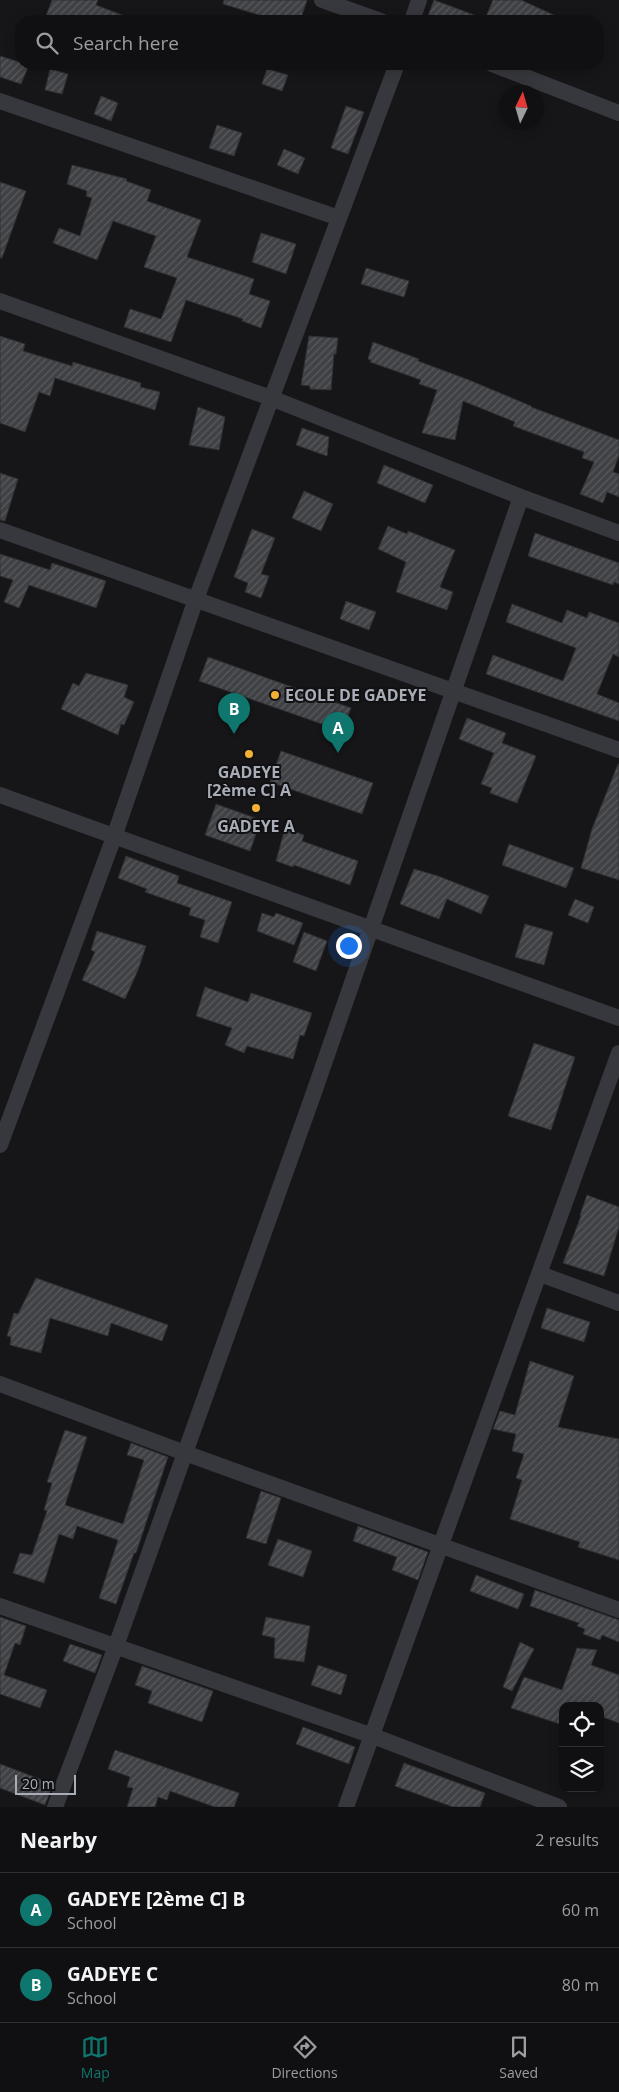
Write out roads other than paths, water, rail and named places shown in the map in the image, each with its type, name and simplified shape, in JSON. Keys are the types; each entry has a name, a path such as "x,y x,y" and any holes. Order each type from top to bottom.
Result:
{"street":[{"path":"322,0 363,15"},
{"path":"414,15 419,0"},
{"path":"0,1145 114,837 196,599 395,70"},
{"path":"508,70 619,113"},
{"path":"0,101 339,218"},
{"path":"0,301 271,398 521,498 619,533"},
{"path":"55,1807 116,1646 185,1453 371,930 521,498"},
{"path":"0,530 619,750"},
{"path":"0,795 619,1018"},
{"path":"346,1807 619,1054"},
{"path":"540,1274 619,1302"},
{"path":"0,1384 619,1610"},
{"path":"0,1606 373,1736 559,1807"}],"place":[{"name":"ECOLE DE GADEYE","path":"275,695"},
{"name":"GADEYE C","path":"234,734"},
{"name":"GADEYE [2ème C] B","path":"338,753"},
{"name":"GADEYE [2ème C] A","path":"249,754"},
{"name":"GADEYE A","path":"256,808"}]}
